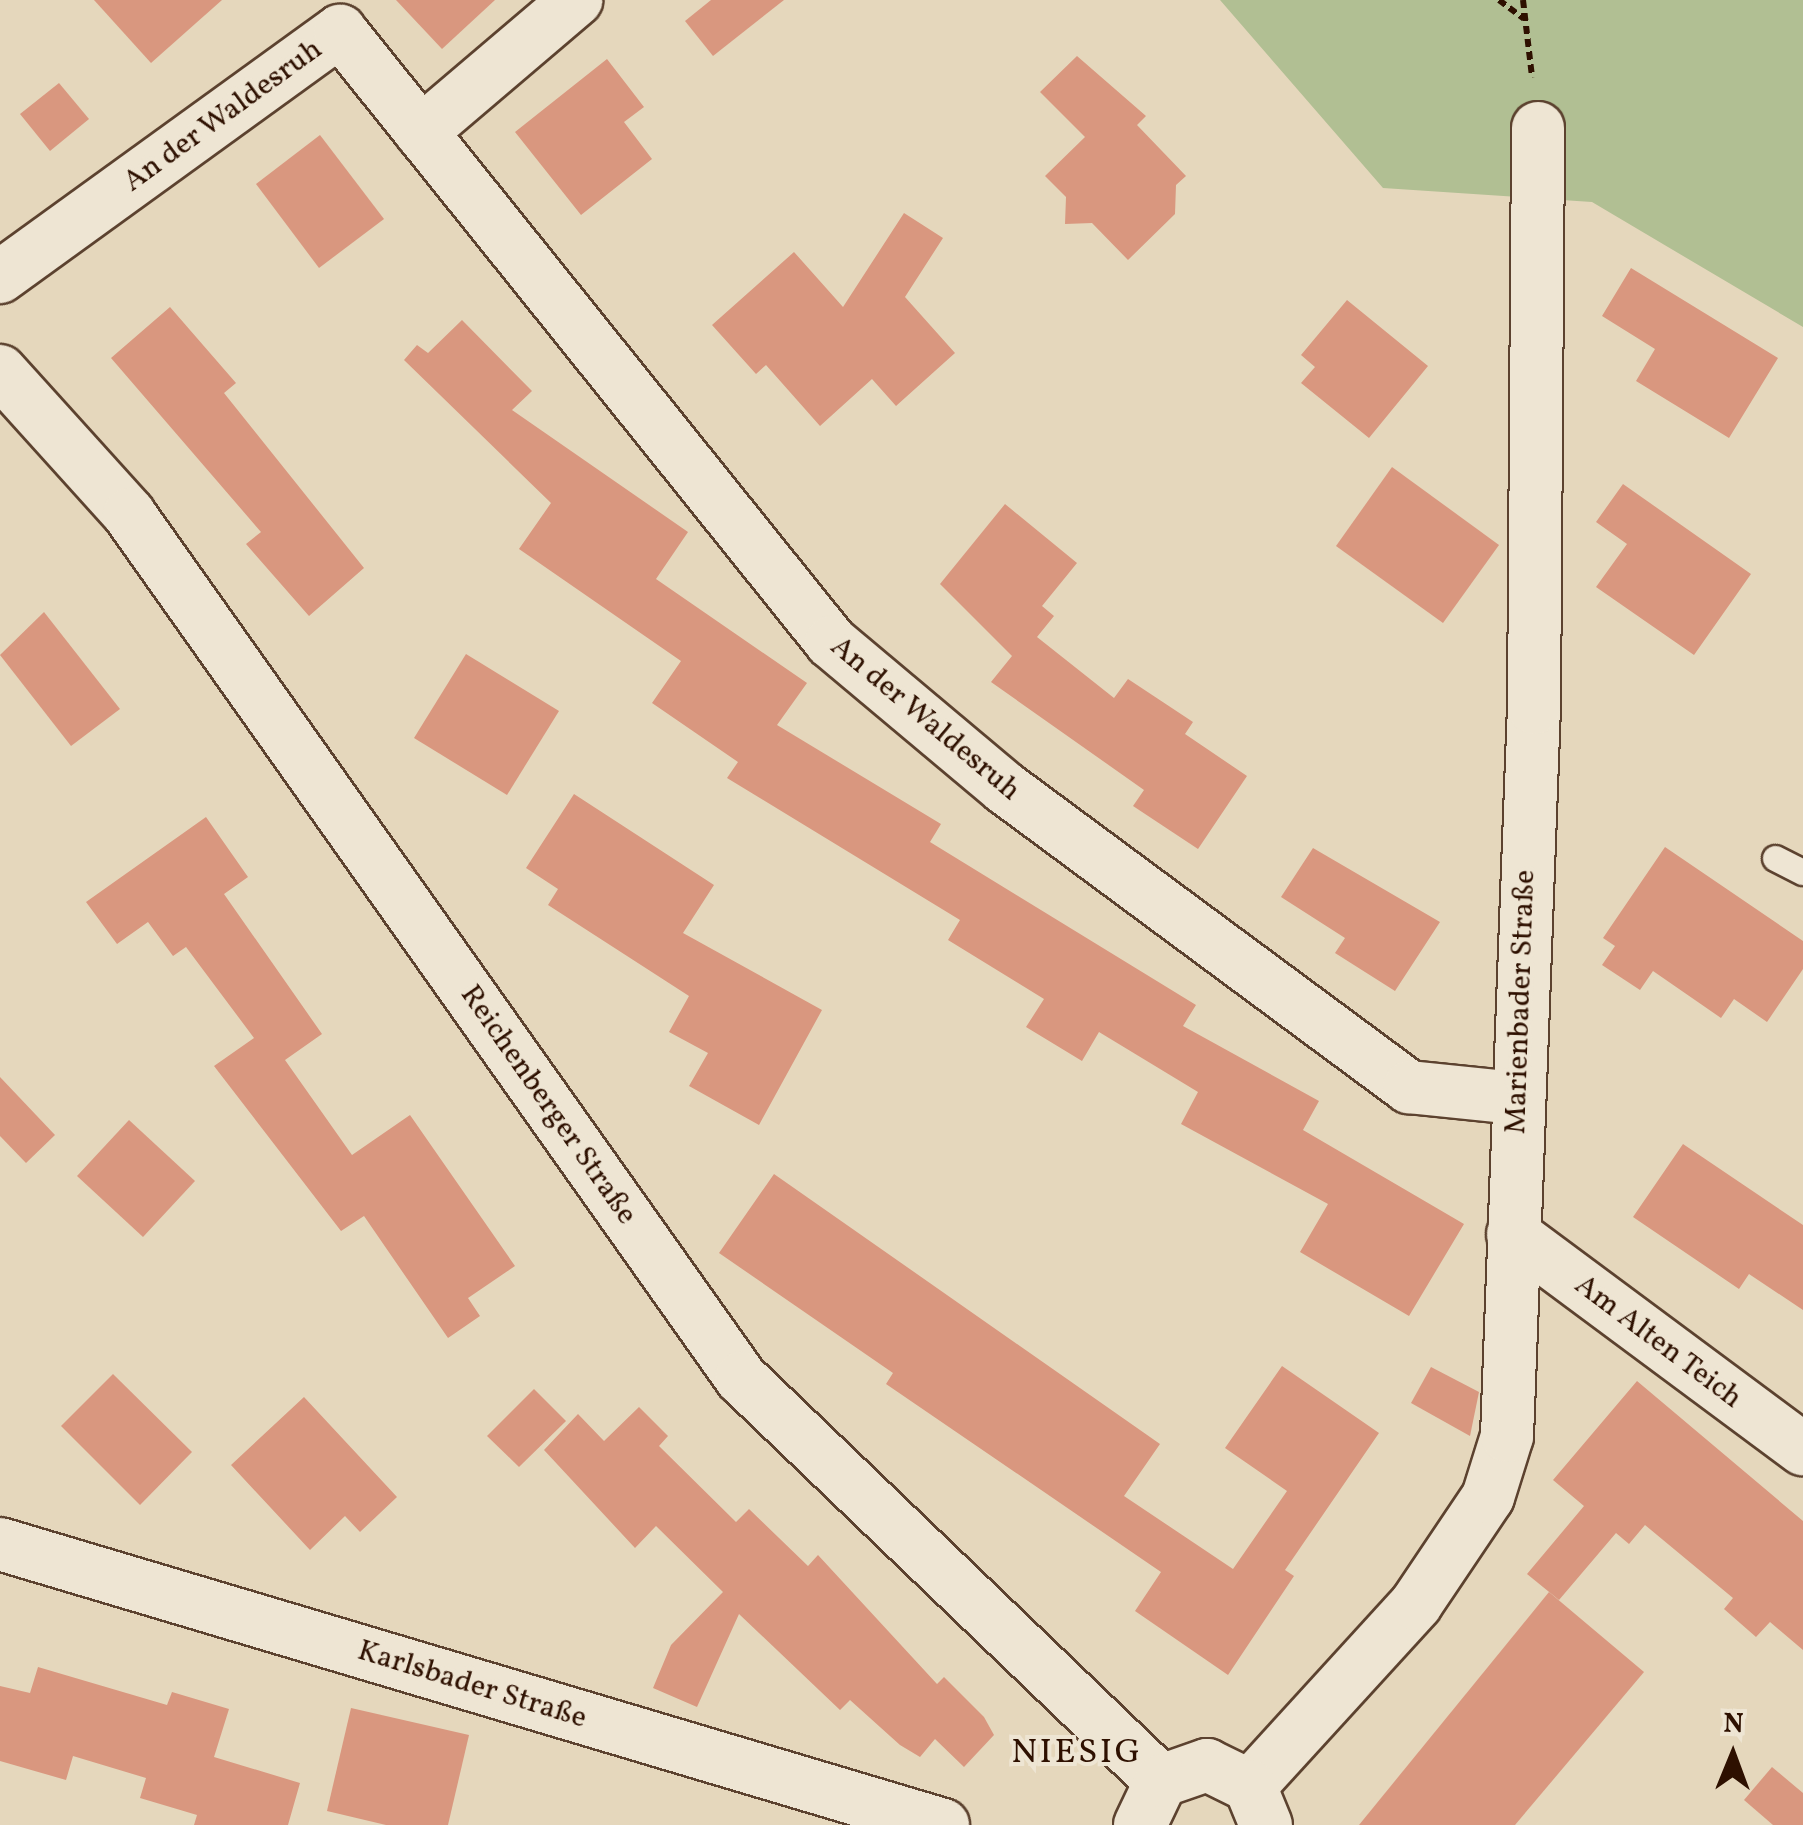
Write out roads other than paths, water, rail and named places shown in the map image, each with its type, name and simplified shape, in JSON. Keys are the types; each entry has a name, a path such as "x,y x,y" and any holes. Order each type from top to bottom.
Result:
{"street":[{"path":"422,132 576,0"},
{"name":"An der Waldesruh","path":"0,277 340,31 830,642 915,718 1409,1087 1515,1098"},
{"name":"Marienbader Straße","path":"1258,1806 1488,1497 1507,1436 1515,1098 1534,708 1538,128"},
{"name":"Reichenberger Straße","path":"0,370 130,514 741,1378 1150,1803"},
{"name":"Am Alten Teich","path":"1513,1234 1803,1450"},
{"name":"Karlsbader Straße","path":"0,1544 943,1825"},
{"path":"1150,1803 1207,1765 1258,1806"}],"lane":[{"path":"1775,858 1803,872"}],"district":[{"name":"NIESIG","path":"1077,1753"}]}
